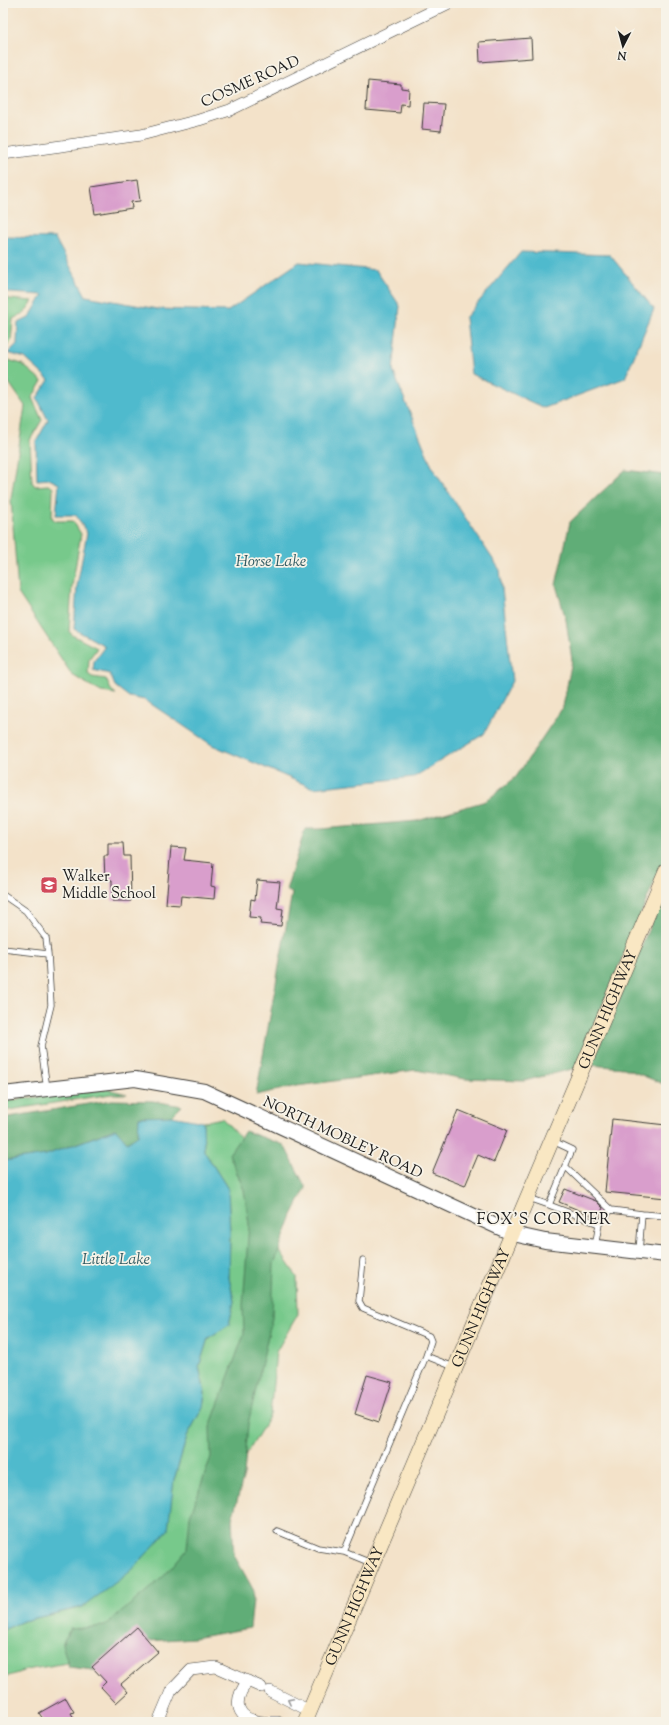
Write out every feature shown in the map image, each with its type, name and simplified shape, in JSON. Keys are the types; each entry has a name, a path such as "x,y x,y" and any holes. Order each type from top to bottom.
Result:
{"main road":[{"name":"GUNN HIGHWAY","path":"308,1717 666,872"}],"street":[{"name":"COSME ROAD","path":"3,154 140,135 230,110 449,3"},
{"name":"NORTH MOBLEY ROAD","path":"3,1094 135,1079 204,1091 513,1234 545,1241 666,1255"},
{"path":"158,1722 171,1691 191,1670 216,1667 266,1689 308,1717"},
{"path":"248,1681 238,1696 240,1712 247,1719 265,1722 278,1722"}],"lane":[{"path":"3,894 26,911 46,938 51,1005 41,1046 47,1089"},
{"path":"3,950 48,954"},
{"path":"549,1205 572,1150 552,1141"},
{"path":"565,1166 611,1210 666,1216"},
{"path":"528,1198 599,1224"},
{"path":"595,1247 599,1224 611,1210"},
{"path":"639,1252 642,1214"},
{"path":"344,1552 431,1341 429,1336 363,1308 359,1300 363,1260"},
{"path":"426,1356 456,1368"},
{"path":"277,1531 318,1548 344,1552 373,1564"}],"green space":[{"path":"3,296 9,299 33,301 25,312 13,319 11,341 4,350 3,354"},
{"path":"3,354 5,359 22,364 42,381 32,398 42,420 30,440 32,482 35,486 48,485 53,488 52,518 56,521 73,521 81,534 72,586 69,631 72,635 97,648 89,659 88,674 92,677 106,679 111,690 116,694 101,692 72,675 18,593 11,499 25,406 3,374"},
{"path":"625,470 666,475 666,854 576,1068 524,1081 465,1079 416,1070 297,1086 256,1095 292,893 286,890 305,829 417,821 486,801 516,777 563,707 572,660 566,620 556,585 570,522"},
{"path":"666,888 666,1085 624,1068 591,1065"},
{"path":"107,1089 127,1094 111,1094 3,1111 3,1101"},
{"path":"112,1100 153,1101 182,1106 172,1116 139,1117 138,1135 127,1142 115,1129 46,1155 3,1161 3,1118"},
{"path":"222,1118 247,1144 273,1213 281,1253 297,1277 298,1314 276,1352 270,1415 250,1449 226,1480 212,1535 79,1661 26,1670 3,1678 3,1630 23,1621 83,1607 167,1530 174,1480 187,1436 203,1407 205,1393 199,1367 208,1338 229,1325 234,1301 229,1278 230,1234 228,1189 204,1151 203,1122"},
{"path":"245,1131 284,1145 306,1188 292,1215 274,1264 272,1318 248,1424 244,1475 232,1519 234,1555 254,1591 250,1628 194,1638 149,1641 101,1671 69,1667 62,1644 70,1629 105,1626 163,1577 187,1549 190,1516 211,1457 210,1427 244,1334 243,1305 249,1224 244,1190 229,1154"}],"water":[{"name":"Horse Lake","path":"3,238 55,238 86,296 157,309 228,311 299,262 376,270 400,306 393,371 433,469 500,570 512,681 484,734 414,777 313,788 212,745 145,700 129,697 115,686 110,674 93,670 94,661 105,646 74,629 77,586 87,533 76,515 56,515 59,484 49,479 37,480 36,442 48,420 37,398 49,380 25,358 8,353 17,344 18,323 29,318 43,295 11,293 3,290"},
{"path":"521,252 610,255 654,309 625,378 544,408 471,374 465,318"},
{"name":"Little Lake","path":"172,1116 203,1122 204,1151 228,1189 230,1234 229,1278 234,1301 229,1325 208,1338 199,1367 205,1393 203,1407 187,1436 174,1480 168,1530 131,1571 83,1607 23,1621 3,1630 3,1161 46,1155 116,1129 127,1142 138,1135 139,1117"}],"building":[{"path":"531,38 532,58 480,62 479,42"},
{"path":"368,81 401,84 401,88 409,89 408,105 401,104 400,113 366,110"},
{"path":"424,103 444,104 441,131 422,129"},
{"path":"137,180 140,201 131,202 132,208 95,214 91,187"},
{"path":"108,843 123,843 124,856 130,856 131,901 112,901 112,880 105,880 104,856 108,856"},
{"path":"171,847 186,848 184,860 213,863 211,886 215,887 214,899 181,896 180,905 166,904"},
{"path":"257,880 280,882 277,908 283,909 281,926 260,924 261,918 249,917 251,899 255,900"},
{"path":"458,1110 507,1130 494,1162 478,1155 465,1186 432,1173"},
{"path":"612,1119 666,1125 666,1198 605,1192"},
{"path":"565,1189 596,1201 603,1208 598,1218 559,1202"},
{"path":"367,1375 392,1382 379,1422 355,1414"},
{"path":"137,1627 158,1652 121,1684 128,1692 116,1703 101,1687 106,1682 92,1667"},
{"path":"66,1698 74,1712 71,1713 76,1722 45,1722 39,1713"}],"place":[{"name":"Walker Middle School","path":"49,885"}],"district":[{"name":"FOX'S CORNER","path":"544,1218"}]}
